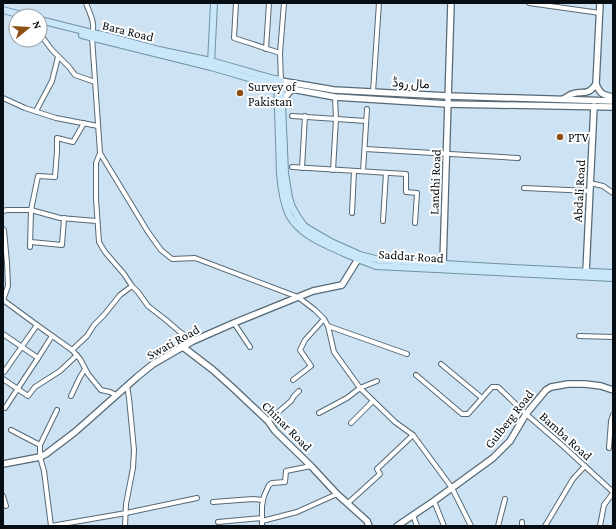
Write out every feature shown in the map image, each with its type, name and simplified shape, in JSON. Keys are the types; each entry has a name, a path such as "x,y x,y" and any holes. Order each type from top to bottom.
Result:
{"main road":[{"path":"214,3 211,64 268,83 279,83"},
{"name":"Bara Road","path":"48,22 92,35 103,35 211,64"},
{"path":"48,26 92,35"},
{"name":"مال روڈ","path":"211,64 279,83"},
{"path":"268,83 280,102"},
{"name":"Saddar Road","path":"279,83 285,173 292,207 304,226 333,243 359,257 443,267 586,274 613,273"},
{"name":"Saddar Road","path":"586,274 613,278"}],"street":[{"path":"86,3 94,25 92,35 100,153 96,163 96,199 99,242 148,306 193,341"},
{"path":"236,3 234,38 280,53"},
{"path":"266,49 269,3"},
{"path":"279,83 284,3"},
{"path":"373,92 378,3"},
{"name":"Landhi Road","path":"443,267 447,153 447,104 452,3"},
{"path":"529,3 600,13"},
{"path":"600,3 596,84 599,91 604,95 613,97"},
{"path":"48,45 75,75 95,82"},
{"path":"36,111 52,81 58,57"},
{"name":"مال روڈ","path":"279,83 334,90 448,96 613,101"},
{"name":"مال روڈ","path":"279,83 292,89 335,97 447,104 613,107"},
{"path":"563,99 572,94 591,90 596,84"},
{"path":"280,102 292,89"},
{"path":"333,170 336,119 335,97"},
{"path":"3,98 25,108 56,118 98,126"},
{"name":"Abdali Road","path":"586,274 594,106"},
{"path":"363,171 366,109"},
{"path":"292,116 366,121"},
{"path":"302,168 304,116"},
{"path":"64,218 62,245 30,245 31,210 38,176 55,177 58,151 57,138 74,142 84,123"},
{"path":"364,149 518,158"},
{"path":"100,153 148,232 161,250 172,258 196,258 298,297 324,319 328,326 334,352 360,388 395,422 413,435 452,488 471,526"},
{"path":"292,167 406,174 406,192 417,193 415,223"},
{"path":"352,213 354,171"},
{"path":"383,221 386,173"},
{"path":"590,182 603,186 613,194"},
{"path":"524,188 590,191"},
{"path":"3,211 31,210 60,218 97,220"},
{"path":"3,230 8,286 3,300 72,350 101,390 110,392 116,396"},
{"name":"Swati Road","path":"3,464 40,457 46,454 75,432 153,364 193,341 234,322 313,291 342,285 359,257"},
{"path":"72,350 87,336 94,325 120,295 132,286"},
{"path":"294,380 311,366 300,350 305,340 324,319"},
{"path":"234,322 250,347"},
{"path":"3,371 4,372 37,326"},
{"path":"328,326 407,354"},
{"path":"3,341 5,335 38,358"},
{"path":"3,407 5,408 18,390 52,336"},
{"path":"580,336 613,337"},
{"name":"Chinar Road","path":"183,347 213,370 268,421 286,443 311,466 337,494 367,521 369,526"},
{"path":"3,378 28,396 35,387 60,371 76,355"},
{"path":"441,364 482,398"},
{"path":"71,396 85,369"},
{"name":"Bamba Road","path":"416,375 462,414 468,414 492,387 498,387 613,493"},
{"path":"319,413 347,398 360,388 377,381"},
{"name":"Gulberg Road","path":"397,526 493,458 510,440 526,414 546,390 551,387 568,384 585,384 601,386 613,390"},
{"path":"125,526 126,504 133,468 134,450 127,386"},
{"path":"268,421 292,401 294,396 299,391"},
{"path":"351,423 374,401"},
{"path":"57,410 40,445 40,457 44,471 51,526 126,513 197,498"},
{"path":"609,448 611,421 613,416"},
{"path":"11,430 40,445"},
{"path":"348,504 380,474 377,468 413,435"},
{"path":"262,522 263,500 269,485 272,483 285,482 286,471 311,466"},
{"path":"545,526 573,479 585,466"},
{"path":"600,526 604,505 613,493"},
{"path":"218,522 262,522 297,512 337,494"},
{"path":"3,496 6,506"},
{"path":"213,502 253,499 263,500"},
{"path":"498,526 505,500"},
{"path":"434,501 444,526"},
{"path":"413,515 418,526"}],"place":[{"name":"Survey of Pakistan","path":"240,93"},
{"name":"PTV","path":"560,137"}]}
